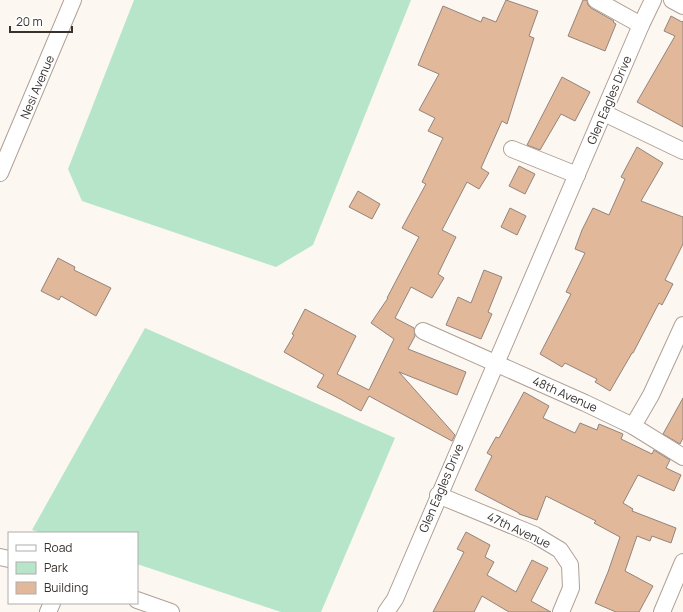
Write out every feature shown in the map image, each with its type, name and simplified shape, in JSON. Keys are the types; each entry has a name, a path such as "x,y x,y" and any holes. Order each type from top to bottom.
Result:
{"street":[{"name":"Nesi Avenue","path":"0,173 73,0"},
{"path":"596,0 641,24"},
{"name":"Glen Eagles Drive","path":"386,612 394,599 641,24 653,0"},
{"path":"672,0 683,6"},
{"path":"604,113 683,151"},
{"path":"512,149 577,175"},
{"path":"633,426 651,395 683,325"},
{"path":"423,331 496,364"},
{"name":"48th Avenue","path":"496,364 633,426 683,457"},
{"name":"47th Avenue","path":"438,495 535,535 560,550 570,566 571,588 560,612"},
{"path":"662,612 683,562"},
{"path":"138,601 152,609 171,612"}],"green space":[{"path":"134,0 411,0 313,245 276,267 82,201 68,169"},
{"path":"145,328 395,438 321,612 281,612 138,564 138,532 39,532 32,530"}],"building":[{"path":"506,0 538,11 529,36 534,38 507,124 502,121 481,168 489,173 479,189 467,182 442,230 456,237 438,274 444,278 432,298 411,287 395,318 414,328 415,336 408,349 466,372 457,395 399,372 455,435 452,441 369,396 361,411 317,387 324,375 284,352 294,335 292,334 305,309 356,336 337,374 369,390 394,339 371,323 388,298 419,237 402,228 426,184 422,182 443,138 428,131 435,118 419,110 439,74 418,65 443,6 481,22 483,17 496,22"},
{"path":"583,0 587,0 588,5 591,8 614,21 613,22 616,24 605,51 568,36"},
{"path":"671,16 682,22 683,21 683,127 637,102 675,36 664,31"},
{"path":"562,77 590,92 575,121 561,114 540,150 527,145"},
{"path":"637,147 663,163 641,201 683,217 683,244 665,280 673,284 662,305 659,303 633,353 610,391 595,382 597,379 565,363 562,367 540,354 571,294 566,292 585,253 575,249 582,230 593,208 609,215 625,179 621,177"},
{"path":"519,166 535,174 525,194 509,186"},
{"path":"358,191 380,204 372,219 349,207"},
{"path":"510,208 526,216 517,235 501,227"},
{"path":"58,258 75,267 74,270 111,288 96,316 61,296 59,300 41,291"},
{"path":"484,270 502,277 488,312 492,314 481,339 446,325 458,297 471,303"},
{"path":"524,392 549,406 543,418 575,433 580,423 597,430 599,424 623,434 621,439 652,454 654,450 670,460 666,468 681,475 674,491 638,475 623,503 633,509 632,511 676,528 671,543 652,536 650,541 637,536 625,571 653,586 639,612 616,612 595,603 620,537 594,523 596,521 546,496 537,520 519,514 475,490 492,456 487,453 496,437 499,438"},
{"path":"683,398 683,438 680,444 663,434"},
{"path":"466,532 490,545 485,557 494,562 487,575 516,592 532,560 548,568 531,601 551,612 509,612 482,596 474,612 433,612 464,552 457,549"}]}
